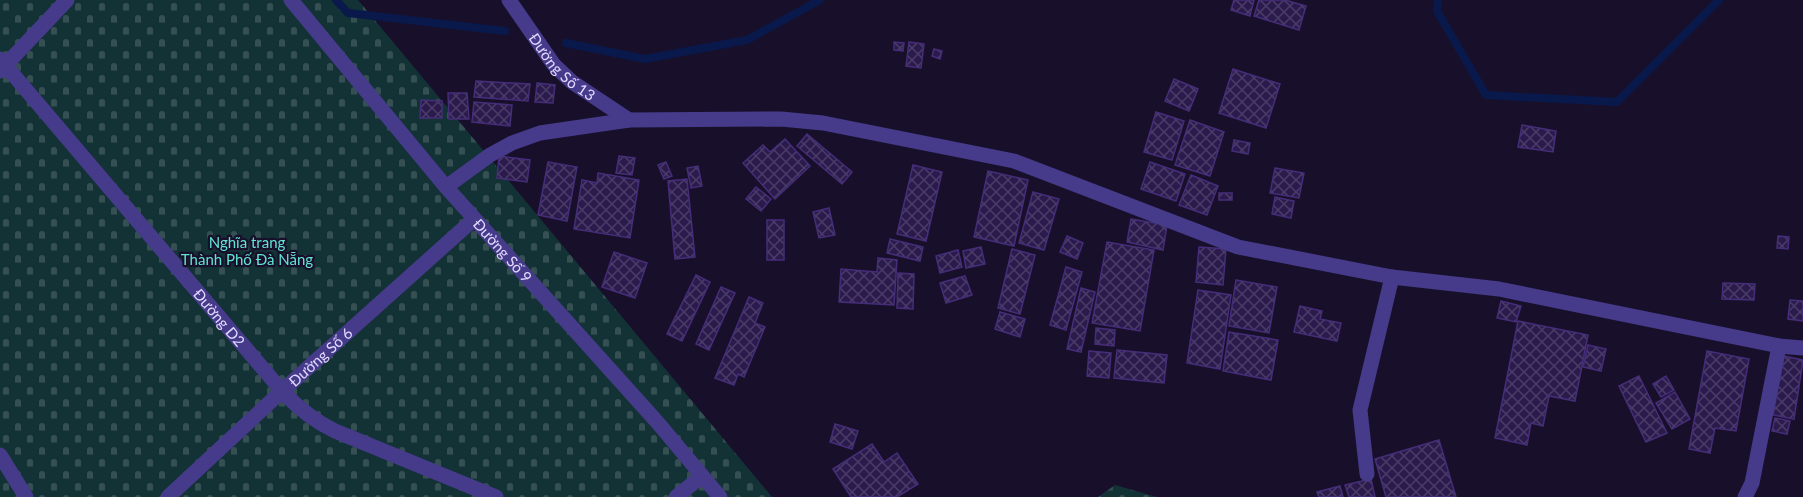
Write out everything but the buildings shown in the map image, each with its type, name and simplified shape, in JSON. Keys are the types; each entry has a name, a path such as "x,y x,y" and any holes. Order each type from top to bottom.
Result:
{"street":[{"path":"2,65 67,0"},
{"name":"Đường Số 9","path":"291,0 446,187 658,423 720,497"},
{"name":"Đường Số 13","path":"509,0 554,64 572,82 629,120"},
{"name":"Đường D2","path":"2,65 299,409 320,424 496,497"},
{"path":"446,187 490,155 512,143 540,133 629,120 781,119 823,123 1014,161 1238,248 1392,277 1499,289 1779,346 1803,348"},
{"name":"Đường Số 6","path":"168,497 474,219"},
{"path":"1367,474 1360,410 1392,277"},
{"path":"1745,497 1752,483 1779,346"},
{"path":"0,455 26,497"},
{"path":"676,497 702,476"}],"green space":[{"name":"Nghĩa trang Thành Phố Đà Nẵng","path":"0,0 358,0 772,497 0,497"},
{"path":"1115,485 1157,497 1098,497"}],"waterway":[{"path":"336,0 348,13 505,31"},
{"path":"566,43 645,59 747,40 820,0"},
{"path":"1438,0 1437,11 1486,95 1617,102 1719,0"}]}
